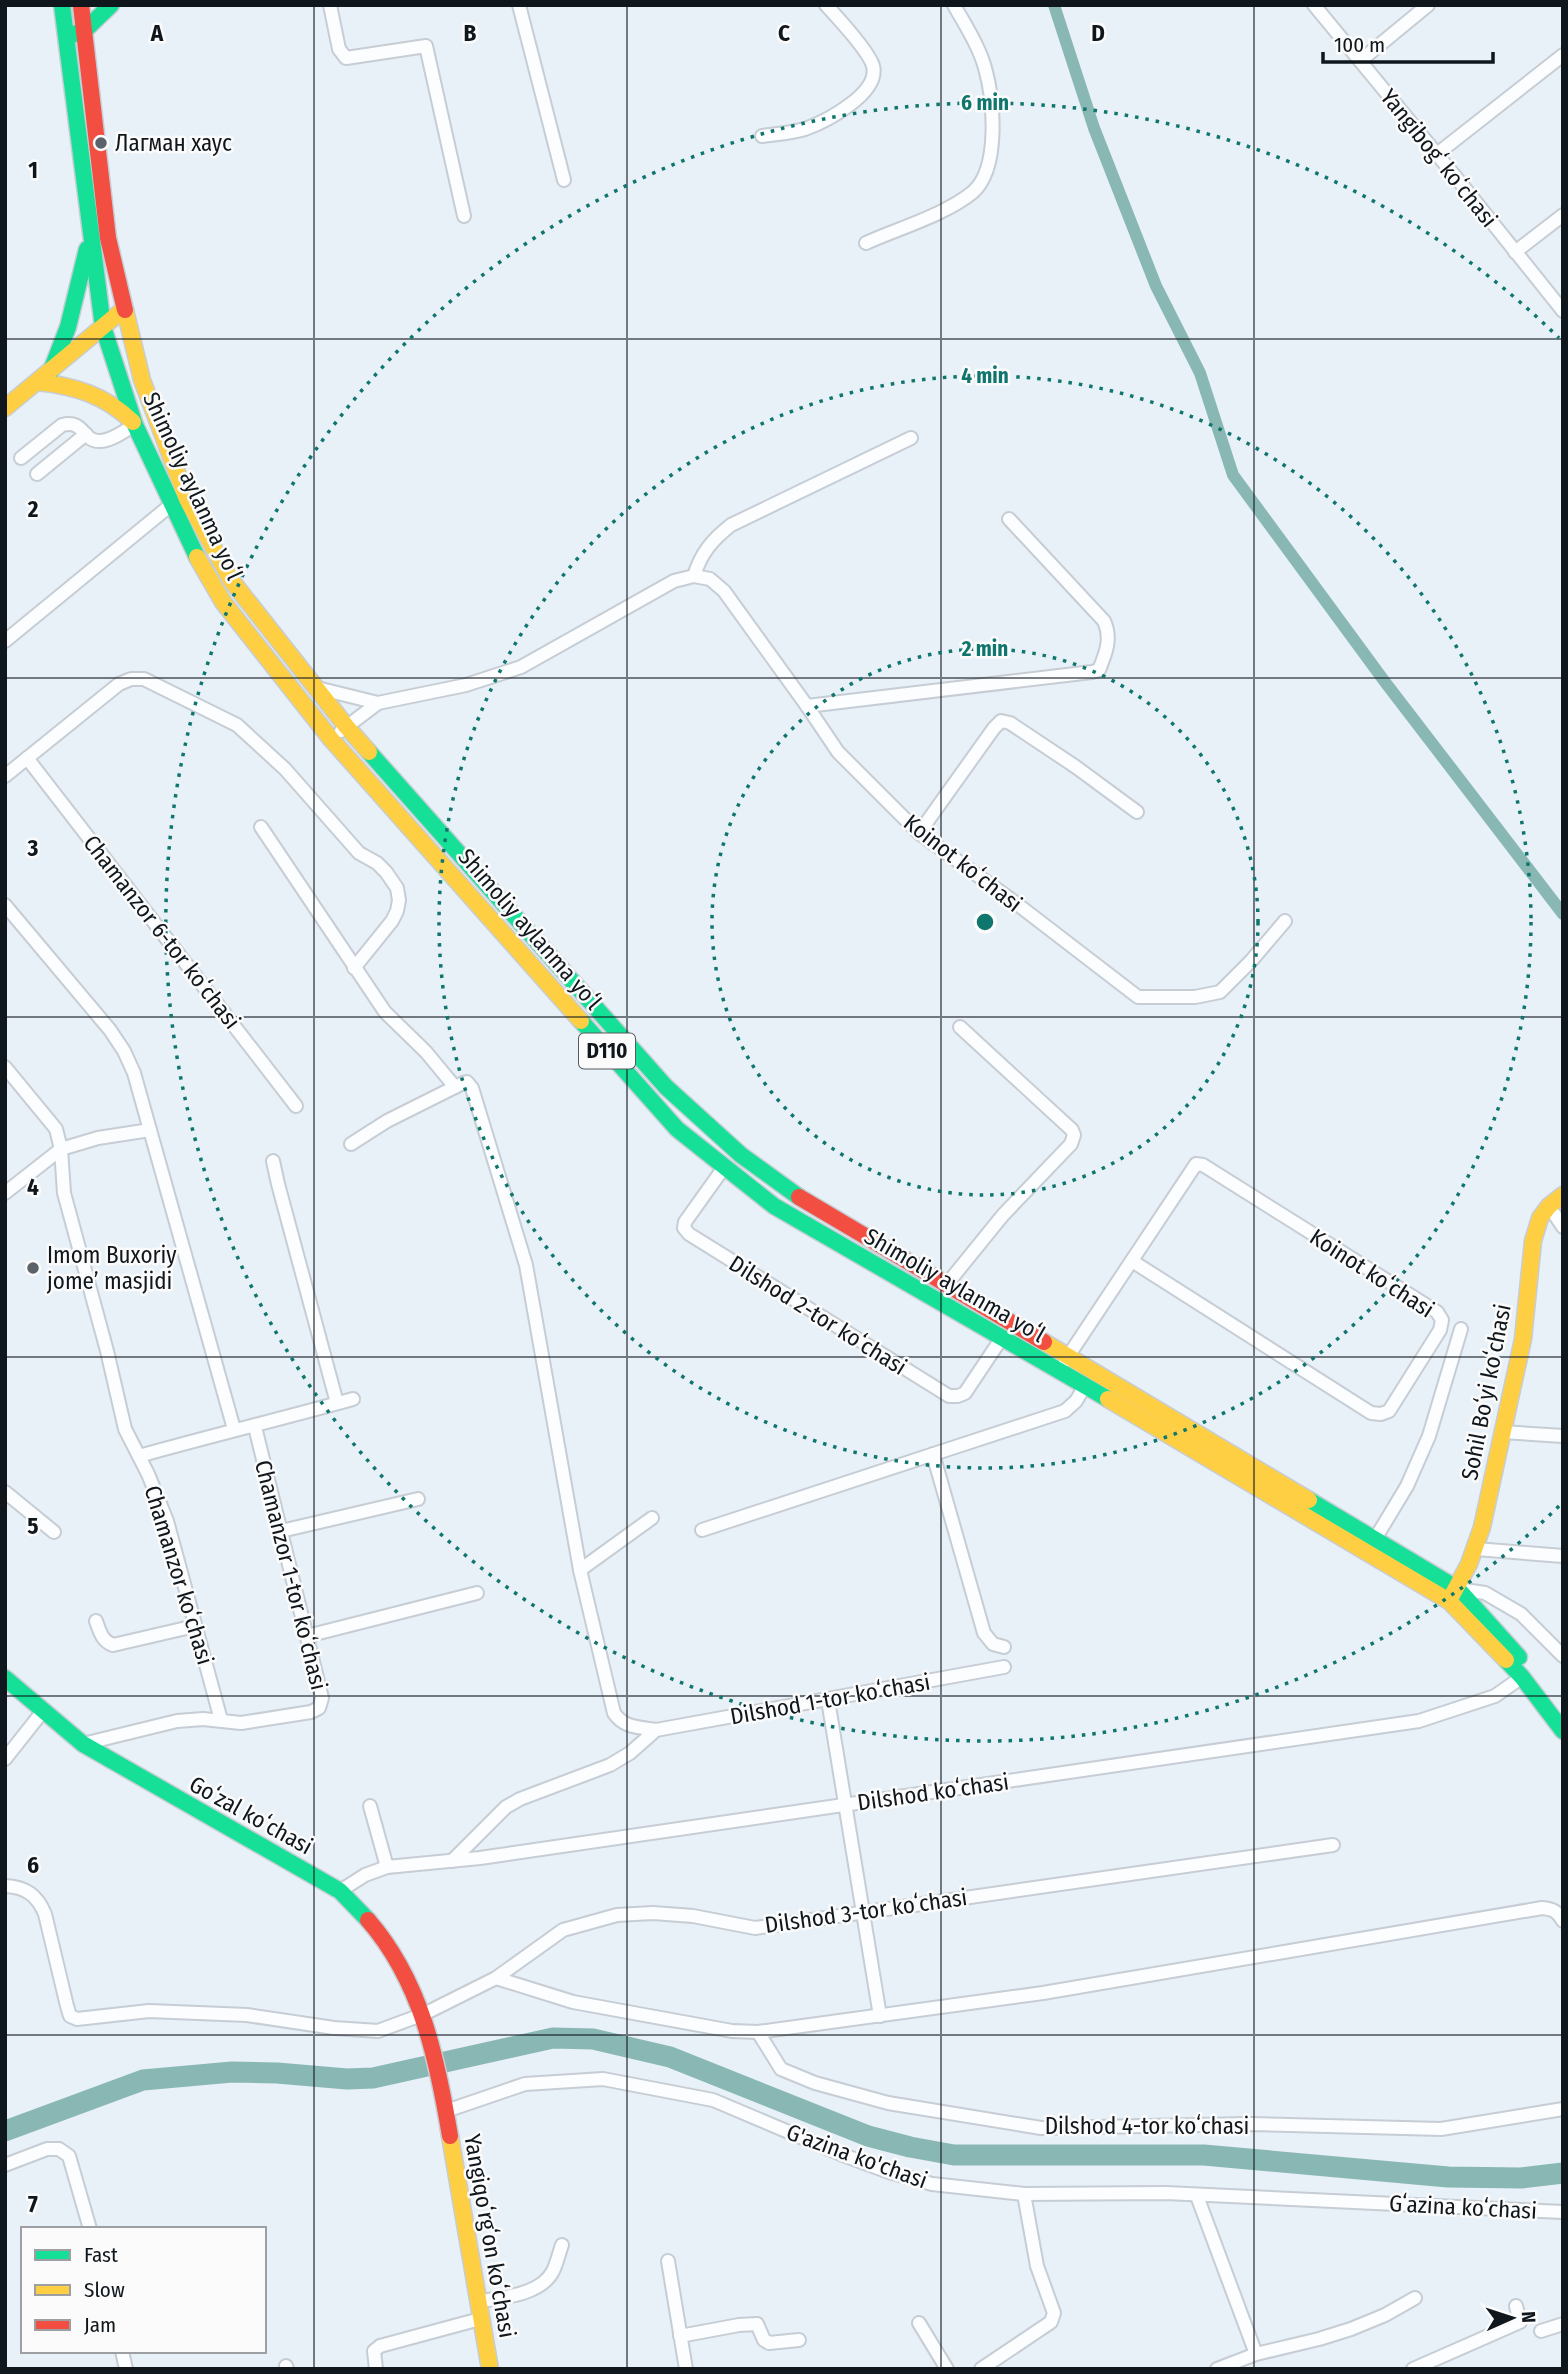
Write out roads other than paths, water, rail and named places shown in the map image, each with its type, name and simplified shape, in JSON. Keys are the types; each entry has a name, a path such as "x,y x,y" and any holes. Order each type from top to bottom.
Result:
{"main road":[{"name":"Shimoliy aylanma yoʻl","path":"62,5 103,327 135,425 194,551 223,602 331,739 677,1129 774,1206 1001,1339 1453,1595 1563,1731"},
{"name":"Shimoliy aylanma yoʻl","path":"81,5 108,238 142,380 187,499 232,580 346,726 666,1087 702,1122 769,1177 831,1217 1375,1539 1497,1630 1563,1708"},
{"path":"66,38 85,30 111,5"},
{"path":"51,370 71,318 91,238"},
{"path":"5,408 124,309"},
{"path":"37,382 67,385 96,393 122,410 135,425"},
{"path":"588,1030 601,1014"},
{"name":"Sohil Boʻyi koʻchasi","path":"1453,1595 1476,1549 1503,1432 1523,1339 1533,1241 1540,1218 1549,1206 1563,1195"},
{"name":"Goʻzal koʻchasi","path":"5,1678 83,1744 340,1891 365,1914 388,1944 407,1976 424,2014 428,2032"},
{"name":"Yangiqoʻrgʻon koʻchasi","path":"428,2032 446,2111 490,2369"}],"street":[{"path":"330,5 338,49 346,58 426,46 464,216"},
{"path":"519,5 564,180"},
{"path":"762,136 803,130 822,122 863,95 872,83 873,66 826,5"},
{"path":"866,243 951,207 975,190 989,166 991,101 985,67 954,5"},
{"name":"Yangibogʻ koʻchasi","path":"1314,5 1563,311"},
{"path":"1360,61 1427,5"},
{"path":"1437,154 1563,55"},
{"path":"1515,252 1563,215"},
{"path":"22,458 62,425 77,425 90,439 102,441 135,425"},
{"path":"37,474 86,434"},
{"path":"331,739 377,703 466,685 521,667 674,581 694,576 699,560 711,541 731,525 911,438"},
{"path":"5,640 172,504"},
{"path":"807,706 1092,673 1099,670 1107,650 1109,632 1104,621 1009,519"},
{"name":"Koinot koʻchasi","path":"694,576 710,579 724,592 838,752 919,833 1138,997 1195,997 1220,992 1285,921"},
{"path":"5,776 119,684 131,679 144,679 237,725 285,769 359,853 377,863 397,888 399,900 392,921 354,968"},
{"path":"315,687 377,703"},
{"path":"919,833 993,728 1001,721 1010,723 1076,766 1137,812"},
{"name":"Chamanzor 6-tor koʻchasi","path":"27,758 296,1106"},
{"path":"261,828 385,1012 426,1052 455,1087"},
{"path":"5,905 110,1030 134,1073 234,1429"},
{"path":"947,1284 1003,1215 1071,1144 1074,1135 1072,1130 960,1027"},
{"name":"Chamanzor koʻchasi","path":"5,1067 56,1129 61,1149 64,1193 125,1429 167,1521 221,1720"},
{"path":"351,1144 387,1121 455,1087 467,1082 472,1088 526,1265 580,1570 614,1713 620,1722 626,1725 656,1730"},
{"path":"5,1193 61,1149 97,1138 150,1130"},
{"path":"273,1161 337,1403"},
{"name":"Koinot koʻchasi","path":"1059,1370 1196,1164 1203,1165 1437,1312 1442,1321 1440,1330 1389,1411 1371,1413 1132,1261"},
{"name":"Dilshod 2-tor koʻchasi","path":"725,1166 685,1222 684,1228 757,1279 949,1396 965,1393 1001,1339"},
{"path":"1549,1206 1563,1227"},
{"path":"1375,1539 1407,1486 1429,1436 1461,1329"},
{"path":"702,1530 1065,1411 1076,1401 1085,1386"},
{"path":"139,1456 353,1399"},
{"name":"Chamanzor 1-tor koʻchasi","path":"221,1720 241,1723 311,1712 319,1708 322,1698 255,1427"},
{"path":"1503,1432 1563,1436"},
{"path":"933,1454 984,1633 993,1644 1004,1647"},
{"path":"5,1492 54,1532"},
{"path":"281,1531 418,1499"},
{"path":"580,1570 652,1518"},
{"path":"1476,1549 1563,1556"},
{"path":"1453,1595 1485,1592 1521,1614 1563,1656"},
{"path":"307,1636 477,1593"},
{"path":"96,1621 106,1643 113,1646 195,1626"},
{"name":"Dilshod 1-tor koʻchasi","path":"656,1730 1004,1667"},
{"name":"Dilshod koʻchasi","path":"340,1891 365,1875 387,1867 452,1861 846,1805 1419,1720 1495,1696 1522,1677"},
{"path":"828,1700 880,2016"},
{"path":"5,1759 43,1711"},
{"path":"83,1744 177,1721 221,1720"},
{"path":"452,1861 506,1807 520,1799 610,1766 656,1730"},
{"path":"370,1806 387,1867"},
{"name":"Dilshod 3-tor koʻchasi","path":"5,1886 26,1889 41,1904 46,1914 70,2016 77,2020 149,2011 247,2015 334,2028 378,2031 424,2014 496,1978 563,1930 617,1915 653,1913 692,1916 755,1928 1333,1844"},
{"path":"496,1978 573,2002 732,2031 758,2032 1043,1993 1542,1908 1558,1912 1563,1921"},
{"name":"Dilshod 4-tor koʻchasi","path":"758,2032 781,2069 815,2083 888,2103 1041,2128 1250,2124 1441,2129 1563,2109"},
{"name":"G'azina ko'chasi","path":"446,2111 525,2084 604,2079 713,2100 889,2172 933,2184 1024,2194 1166,2193 1364,2202"},
{"path":"5,2165 47,2149 59,2149 69,2156 89,2227"},
{"path":"981,2369 1051,2322 1054,2313 1037,2266 1024,2194"},
{"path":"1197,2196 1256,2354"},
{"name":"Gʻazina koʻchasi","path":"1364,2202 1563,2212"},
{"path":"477,2302 524,2292 544,2282 553,2273 562,2245"},
{"path":"668,2261 686,2369"},
{"path":"1217,2369 1256,2354 1351,2329 1385,2315 1415,2298"},
{"path":"1413,2369 1520,2322 1516,2306"},
{"path":"376,2369 374,2351 380,2346 480,2319"},
{"path":"919,2323 947,2369"},
{"path":"1541,2331 1563,2324"},
{"path":"680,2336 739,2325 757,2325 764,2340 769,2343 799,2340"}],"waterway":[{"path":"1054,5 1094,128 1156,286 1200,373 1233,475 1385,682 1563,914"},
{"path":"5,2131 143,2080 232,2072 347,2079 373,2078 553,2038 593,2039 670,2057 868,2136 954,2155 1204,2155 1448,2177 1521,2178 1563,2173"}],"place":[{"name":"Лагман хаус","path":"101,143"},
{"name":"Imom Buxoriy jome’ masjidi","path":"33,1268"}]}
